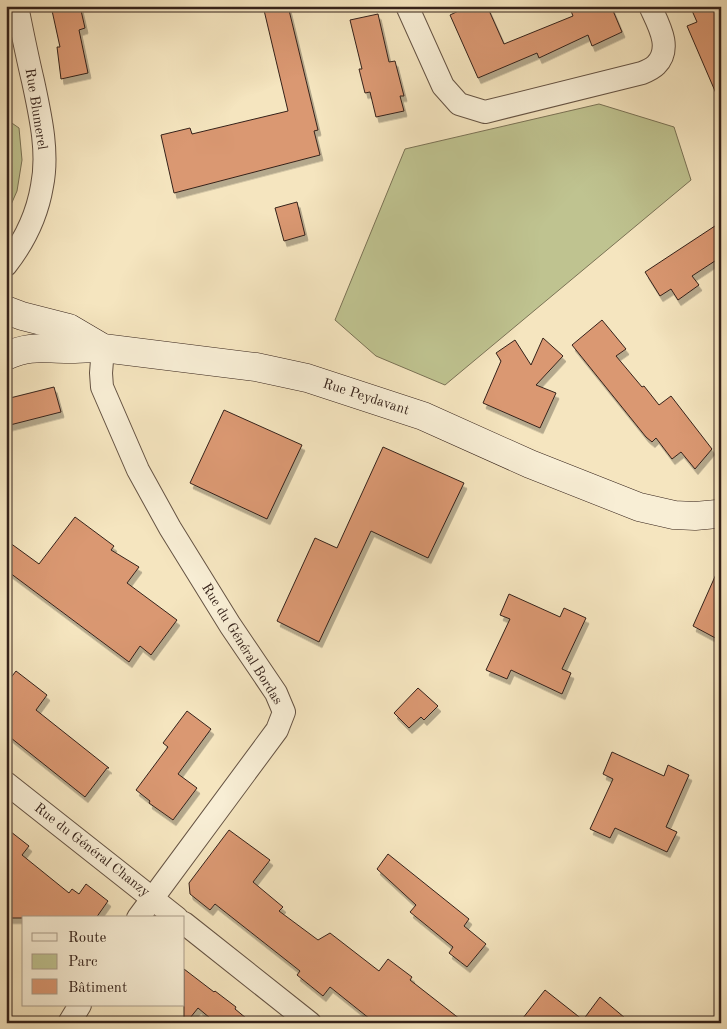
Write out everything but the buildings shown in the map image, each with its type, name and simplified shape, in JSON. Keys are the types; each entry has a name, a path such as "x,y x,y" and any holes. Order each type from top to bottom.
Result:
{"street":[{"name":"Rue Blumerel","path":"6,265 17,251 34,218 42,186 44,156 40,116 17,6"},
{"path":"407,6 443,86 459,104 485,112 642,73 655,66 662,56 663,36 650,6"},
{"name":"Rue Peydavant","path":"6,310 69,328 103,348 256,367 307,378 423,416 530,464 639,507 674,515 695,516 720,511"},
{"path":"6,356 20,349 37,347 66,349 103,348"},
{"name":"Rue du Général Bordas","path":"103,348 102,387 138,470 170,528 230,625 276,694 284,712 277,730 139,916"},
{"name":"Rue du Général Chanzy","path":"6,783 174,916"},
{"path":"185,924 310,1023"},
{"path":"69,1023 79,1006"}],"green space":[{"path":"599,104 674,127 691,180 445,385 376,356 335,320 405,149"},
{"path":"6,119 19,128 22,160 17,191 6,216"}]}
